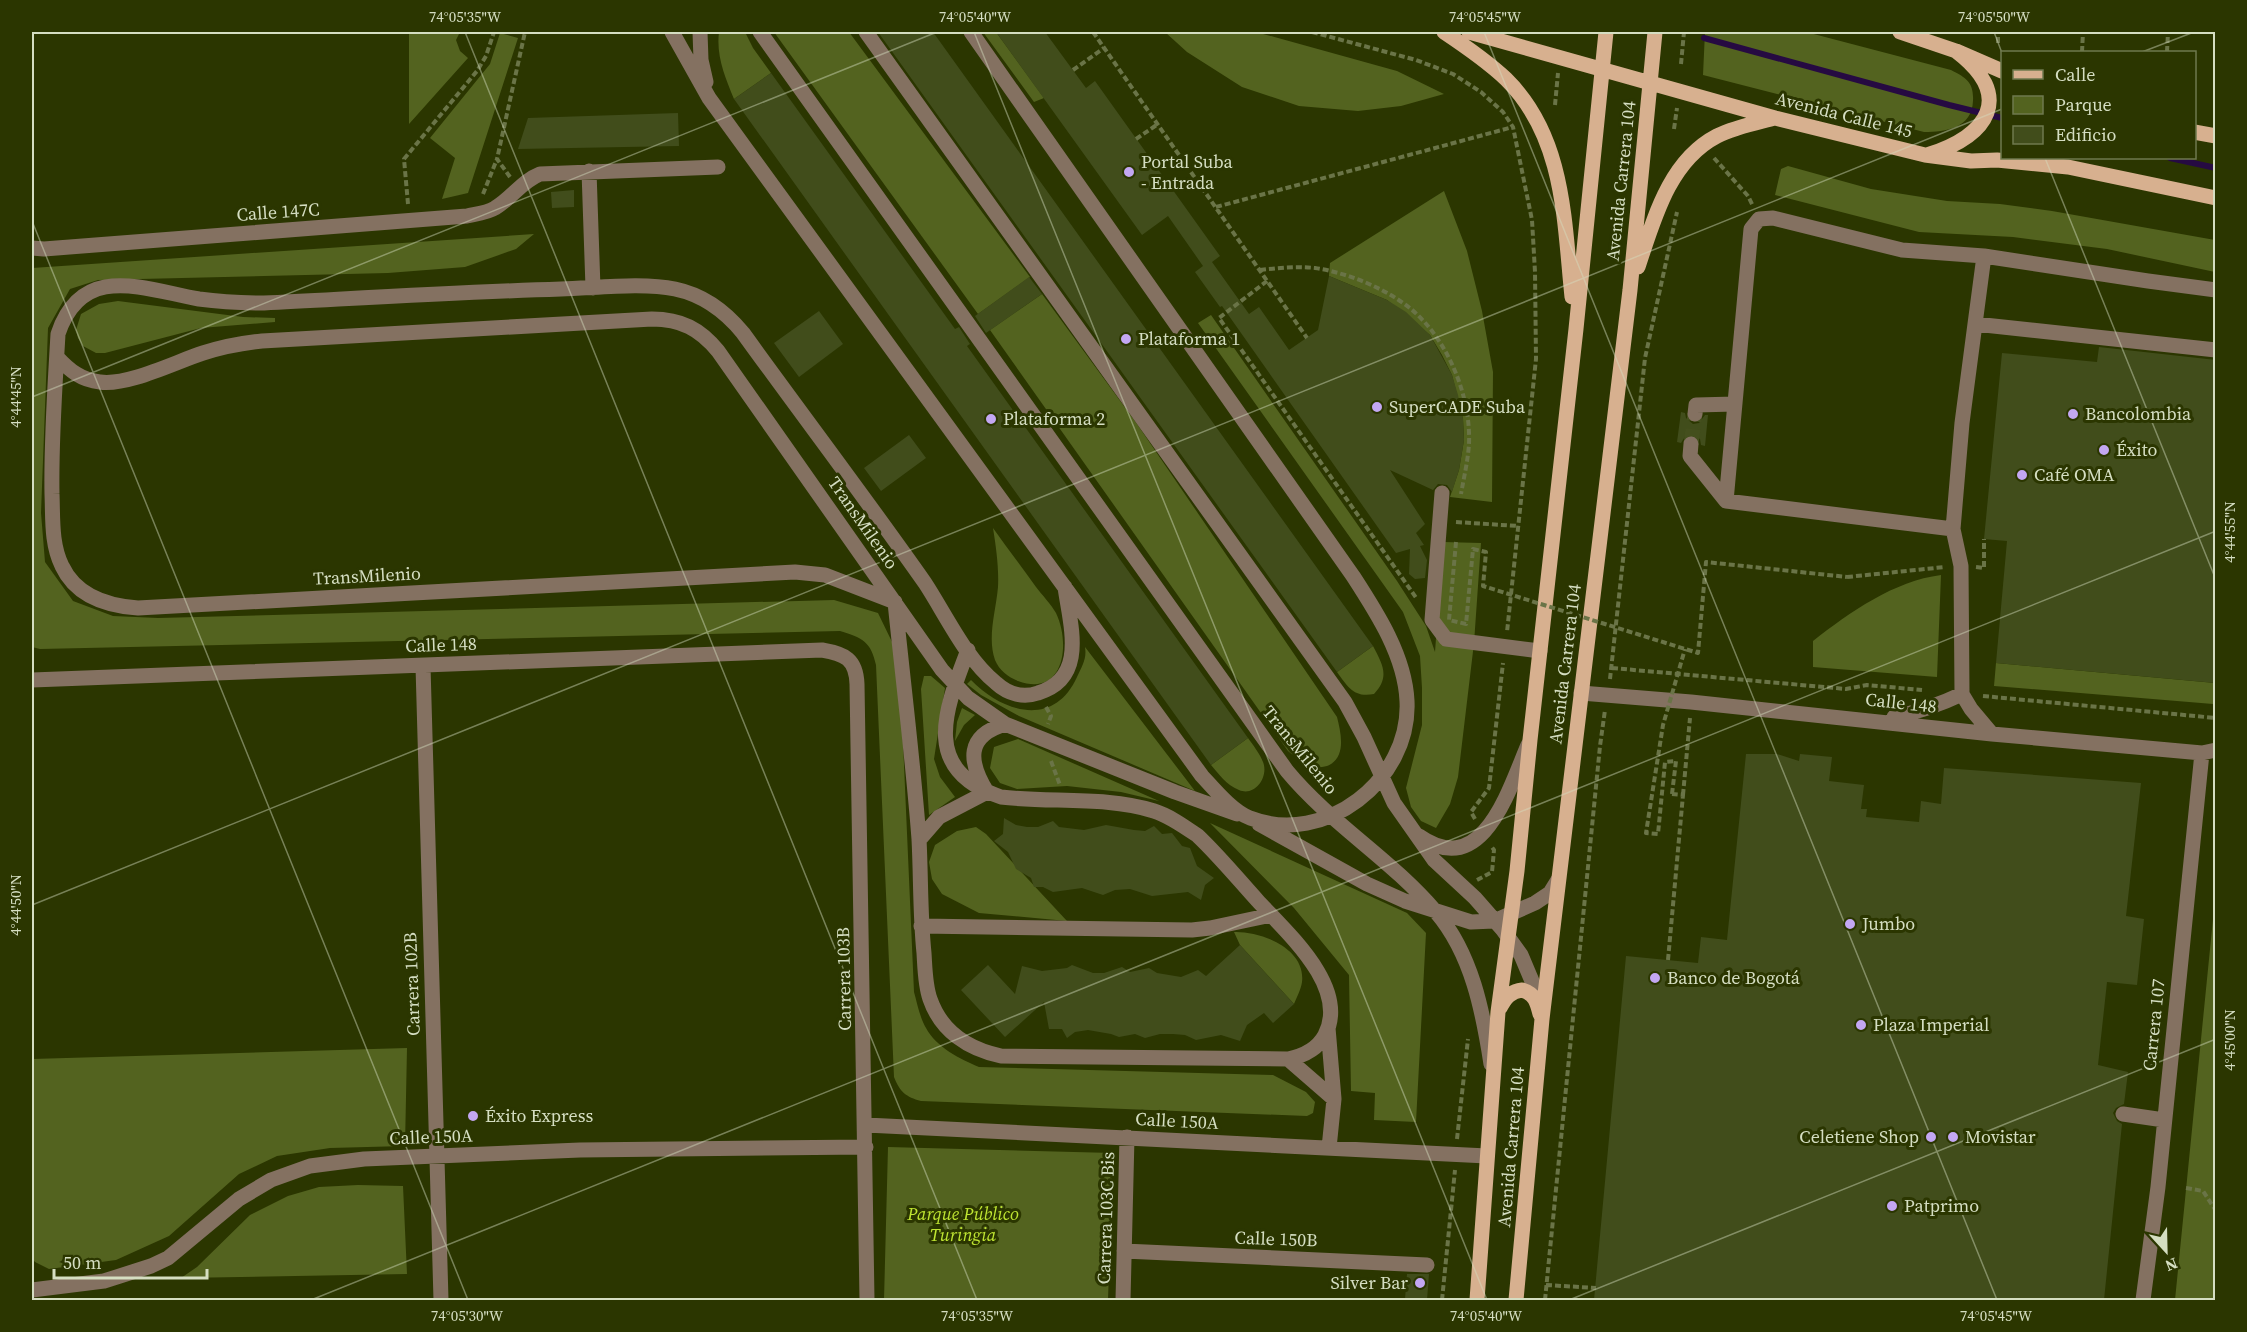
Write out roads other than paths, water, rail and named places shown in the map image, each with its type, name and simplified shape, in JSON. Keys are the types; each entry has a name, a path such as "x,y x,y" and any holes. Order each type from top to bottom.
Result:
{"main road":[{"path":"1444,32 1506,80 1545,134 1560,186 1576,329"},
{"name":"Avenida Calle 145","path":"1469,32 1775,118 1924,155 1971,161 1997,160 2068,167 2216,198"},
{"name":"Avenida Carrera 104","path":"1478,1300 1498,1012 1576,329 1606,32"},
{"name":"Avenida Carrera 104","path":"1516,1300 1542,1019 1630,290 1655,32"},
{"path":"1900,32 1956,51 2001,71"},
{"path":"1924,155 1953,145 1968,136 1981,125 1985,118 1989,99 1987,87 1981,74 1956,51"},
{"path":"1630,290 1662,200 1674,176 1700,147 1718,136 1775,118"},
{"path":"2196,132 2216,136"},
{"path":"1498,1012 1505,999 1512,993 1522,990 1532,994 1536,999 1542,1019"}],"street":[{"name":"TransMilenio","path":"672,32 709,98 1202,776 1220,796 1249,818 1367,884 1436,912 1471,922 1494,921 1511,914 1545,897 1558,880"},
{"name":"TransMilenio","path":"700,32 701,60 709,98"},
{"name":"TransMilenio","path":"760,32 1263,738 1308,796 1386,863 1436,912 1459,948 1469,970 1480,1006 1493,1073"},
{"path":"866,32 1327,676 1365,737 1394,803 1412,831 1446,872 1474,898 1521,955 1537,993 1542,1019"},
{"name":"TransMilenio","path":"57,357 68,369 87,380 102,383 115,382 213,350 262,340 652,319 680,322 706,337 718,351 955,685 985,711 1005,724 1175,792 1249,818 1299,825 1332,817 1369,792 1382,778 1401,744 1406,724 1407,701 1403,674 1378,615 1353,576 971,32"},
{"path":"592,288 589,171 718,167"},
{"name":"Calle 147C","path":"32,248 410,222 467,216 493,210 528,178 540,174 589,171"},
{"path":"1726,501 1750,229 1759,219 1773,218 1902,250 1984,256 2216,290"},
{"path":"1984,256 1962,423 1953,529 1961,566 1962,694 1992,734"},
{"name":"TransMilenio","path":"895,603 844,580 825,575 795,572 138,608 117,606 101,601 84,592 71,580 56,552 53,530 52,469 58,334 63,318 71,305 84,294 103,286 121,284 216,301 254,303 592,288 656,286 674,288 706,300 733,321 925,584 968,650 986,674 1005,690 1027,695 1051,688 1071,664 1073,649 1065,587"},
{"path":"1975,324 2216,350"},
{"path":"1695,414 1696,405 1735,404"},
{"path":"1691,444 1690,456 1726,501 1953,529"},
{"path":"1442,494 1432,620 1446,639 1540,651"},
{"name":"TransMilenio","path":"895,603 919,840 921,926 926,976 929,997 948,1030 982,1052 1001,1056 1288,1059 1312,1050 1322,1040 1328,1028"},
{"name":"Calle 148","path":"32,680 822,650 836,652 850,660"},
{"path":"968,650 955,685 947,717 945,745 958,773 987,792 1017,799 1122,805 1155,811 1198,836 1301,948 1327,989 1334,1099 1329,1148"},
{"name":"Carrera 103B","path":"850,660 856,671 857,684 866,1125 867,1300"},
{"name":"Carrera 102B","path":"423,666 441,1300"},
{"name":"Calle 148","path":"1581,693 1878,720 1992,734 2209,751"},
{"path":"1878,720 1915,713 1962,694"},
{"path":"987,792 974,766 975,747 981,736 990,728 1005,724"},
{"path":"1412,831 1430,843 1447,849 1461,847 1484,834 1497,815 1530,740"},
{"name":"Carrera 107","path":"2143,1300 2209,751"},
{"path":"919,840 939,817 987,792"},
{"path":"921,926 1192,930 1270,915"},
{"path":"1288,1059 1334,1099"},
{"path":"2123,1114 2164,1120"},
{"name":"Calle 150A","path":"866,1125 1487,1156"},
{"name":"Carrera 103C Bis","path":"1123,1300 1127,1137"},
{"name":"Calle 150A","path":"32,1290 104,1281 151,1266 168,1258 239,1199 272,1180 310,1166 364,1159 580,1150 866,1147"},
{"name":"Calle 150B","path":"1124,1251 1427,1264"}],"waterway":[{"path":"1704,38 2001,118"},
{"path":"2175,159 2216,168"}],"tunnel":[{"path":"1691,444 1695,414"}],"place":[{"name":"Portal Suba - Entrada","path":"1129,172"},
{"name":"Plataforma 1","path":"1126,339"},
{"name":"SuperCADE Suba","path":"1377,407"},
{"name":"Bancolombia","path":"2073,414"},
{"name":"Plataforma 2","path":"991,419"},
{"name":"Éxito","path":"2104,450"},
{"name":"Café OMA","path":"2022,475"},
{"name":"Jumbo","path":"1850,924"},
{"name":"Banco de Bogotá","path":"1655,978"},
{"name":"Plaza Imperial","path":"1861,1025"},
{"name":"Éxito Express","path":"473,1116"},
{"name":"Celetiene Shop","path":"1931,1137"},
{"name":"Movistar","path":"1953,1137"},
{"name":"Patprimo","path":"1892,1206"},
{"name":"Silver Bar","path":"1420,1283"}],"park label":[{"name":"Parque Público Turingia","path":"963,1224"}]}
